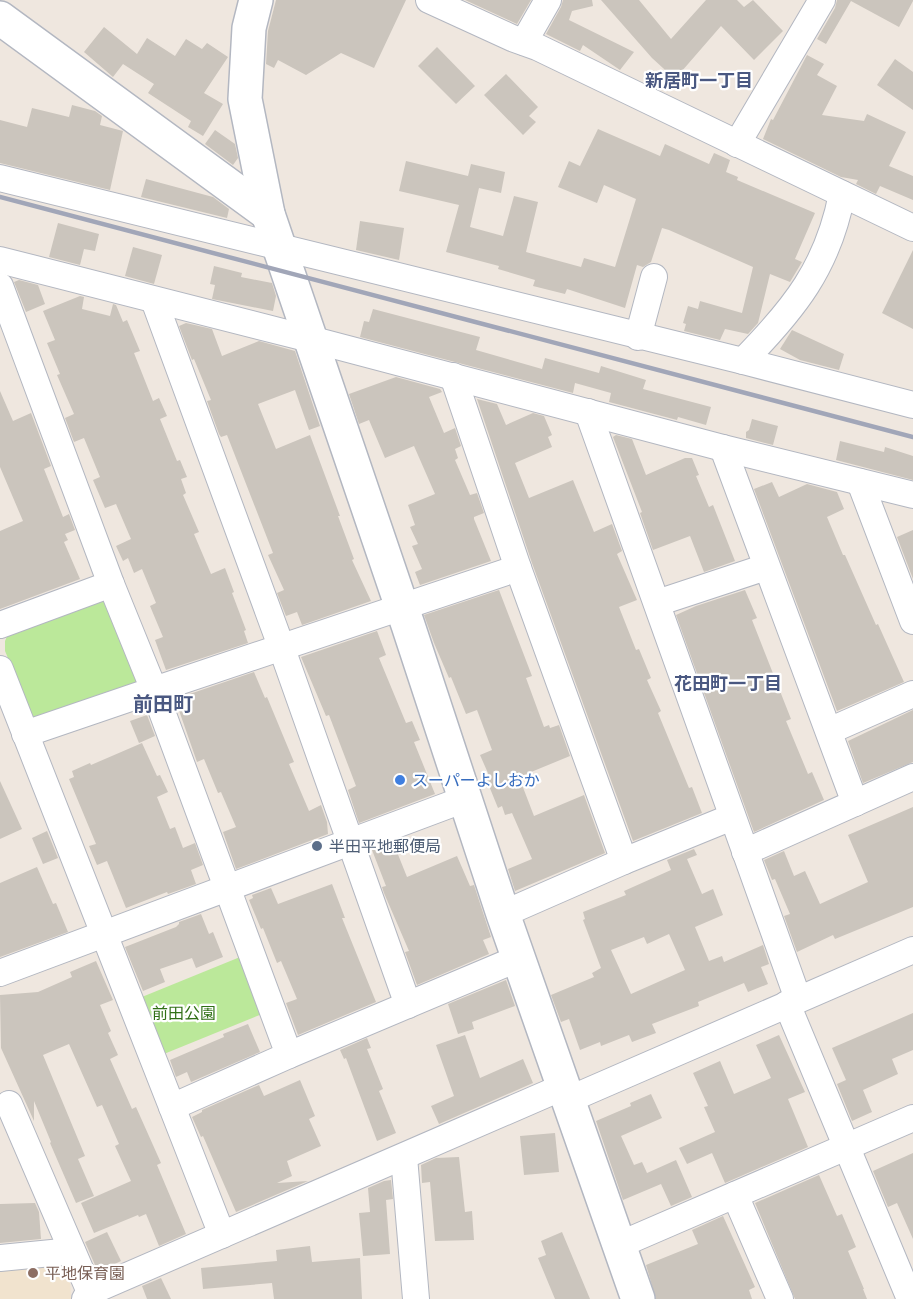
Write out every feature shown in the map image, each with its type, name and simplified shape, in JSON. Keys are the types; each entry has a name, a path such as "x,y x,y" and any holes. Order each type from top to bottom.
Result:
{"street":[{"path":"256,0 249,28 245,99 268,214 503,914 638,1299"},
{"path":"429,0 631,91 913,228"},
{"path":"524,42 548,0"},
{"path":"737,144 822,0"},
{"path":"0,18 268,214"},
{"path":"0,178 913,405"},
{"path":"743,361 780,323 808,284 830,240 842,194"},
{"path":"0,260 723,448 913,495"},
{"path":"638,337 654,277"},
{"path":"0,286 111,584 154,690 289,1055"},
{"path":"154,300 351,840 408,1005"},
{"path":"453,376 518,568 624,861"},
{"path":"588,412 745,852 793,1001 846,1147 910,1299"},
{"path":"723,448 855,803"},
{"path":"860,482 913,621"},
{"path":"657,603 766,567"},
{"path":"25,734 518,568"},
{"path":"0,625 111,584"},
{"path":"0,669 222,1235"},
{"path":"829,731 913,694"},
{"path":"745,852 913,777"},
{"path":"0,973 465,799"},
{"path":"503,914 732,817"},
{"path":"9,1104 72,1251 88,1296 222,1235 404,1157 793,1001 913,950"},
{"path":"172,1107 519,958"},
{"path":"619,1245 913,1118"},
{"path":"404,1157 416,1299"},
{"path":"735,1194 780,1299"},
{"path":"0,1258 72,1251"}],"shaded area":[{"name":"平地保育園","path":"62,1260 70,1280 71,1299 0,1299 0,1265"}],"green space":[{"path":"109,597 139,677 134,686 39,719 32,716 5,651 8,634"},
{"name":"前田公園","path":"245,955 267,1012 159,1056 137,999"}],"building":[{"path":"276,0 406,0 374,68 341,53 306,75 278,60 274,68 266,64 268,31"},
{"path":"465,0 531,0 517,24"},
{"path":"563,0 592,0 593,6 572,11 569,20 634,52 620,70 583,45 580,51 546,34"},
{"path":"601,0 639,0 671,39 706,0 737,0 744,7 753,0 783,31 754,60 721,26 675,79 652,58"},
{"path":"837,0 913,1 899,27 851,1 826,44 817,39 835,8"},
{"path":"104,27 137,54 147,38 175,56 186,39 202,49 207,43 228,57 204,93 223,104 203,136 188,127 191,121 148,93 154,84 123,64 113,77 84,52"},
{"path":"437,47 475,86 456,104 418,66"},
{"path":"807,55 824,64 817,75 837,86 822,115 864,121 867,114 906,132 889,166 913,176 913,200 880,186 876,194 856,184 858,180 841,177 763,139 771,119 773,120"},
{"path":"895,59 913,72 913,110 877,85"},
{"path":"506,74 538,107 529,116 536,122 523,135 484,95"},
{"path":"72,105 95,111 102,116 100,125 123,131 110,190 0,163 0,120 27,127 32,108 69,117"},
{"path":"598,129 660,156 665,144 709,164 714,153 730,160 726,172 738,177 737,180 815,213 795,259 802,262 790,282 770,274 758,323 748,334 725,329 720,340 684,331 686,324 683,323 688,306 698,309 700,301 742,313 753,267 669,230 662,228 651,262 643,267 637,265 625,308 567,289 565,294 533,286 535,280 498,269 499,266 446,252 459,205 399,191 406,161 468,176 471,164 505,172 501,193 479,188 470,227 503,236 514,196 538,202 526,252 581,267 584,258 615,267 636,199 604,185 597,203 558,187 569,161 580,166"},
{"path":"215,130 235,144 238,158 233,165 205,144"},
{"path":"146,179 213,197 229,209 227,218 141,197"},
{"path":"360,221 404,228 399,260 356,250"},
{"path":"58,223 99,234 95,251 84,249 80,265 49,257"},
{"path":"133,247 162,255 154,284 125,276"},
{"path":"913,250 913,329 882,313"},
{"path":"214,266 242,273 241,277 272,283 276,296 273,311 212,299 215,285 210,284"},
{"path":"19,280 38,285 45,304 26,312 14,282"},
{"path":"80,296 84,297 82,309 110,316 113,304 116,305 123,322 127,320 140,351 134,353 153,401 159,398 167,416 160,419 177,461 180,460 187,477 181,479 186,493 183,495 199,532 194,534 211,574 225,568 246,630 244,631 248,643 166,670 155,640 163,637 150,606 156,603 142,569 134,573 128,558 123,561 116,546 131,539 116,504 105,508 93,480 100,477 84,438 74,442 65,418 74,414 57,375 60,374 47,343 55,340 43,311"},
{"path":"373,309 480,337 476,350 542,369 545,358 599,373 601,366 646,380 643,389 711,407 706,425 678,417 677,420 609,402 611,393 575,383 573,393 360,337 364,321 369,322"},
{"path":"186,323 212,329 222,356 259,341 295,351 320,426 309,430 295,390 258,404 276,449 310,435 340,516 338,516 354,559 352,560 371,601 302,625 297,612 286,616 277,593 284,590 268,555 273,553 227,435 221,437 219,434 207,401 211,400 179,326"},
{"path":"792,330 844,354 839,370 800,360 780,349"},
{"path":"396,377 440,389 442,392 429,397 444,433 455,428 461,446 455,449 458,458 455,460 470,495 477,493 484,513 474,519 491,561 420,585 415,572 422,569 412,546 418,544 410,527 415,525 408,505 435,494 414,446 385,458 369,420 359,424 349,394"},
{"path":"0,391 13,421 31,413 51,466 44,469 63,517 69,514 75,530 65,534 68,540 64,542 80,579 0,609 0,531 23,521 0,467"},
{"path":"477,399 497,404 506,425 533,413 544,416 552,435 548,437 552,447 515,463 529,498 573,480 594,532 612,524 622,551 617,554 637,600 619,607 636,650 639,649 651,678 647,680 661,711 658,713 689,788 692,787 702,813 633,841 532,563"},
{"path":"752,419 778,426 773,445 746,438 746,432 749,430"},
{"path":"616,435 632,439 646,475 685,458 692,458 699,475 696,476 709,507 713,505 735,561 704,572 690,536 653,550 640,513 642,512 613,437"},
{"path":"840,441 884,452 885,447 913,456 913,480 836,460"},
{"path":"772,482 779,497 807,484 837,492 844,509 827,517 904,682 837,711 754,489"},
{"path":"913,530 913,579 897,537"},
{"path":"499,590 532,676 526,678 544,727 559,725 570,756 519,777 534,816 584,795 605,853 515,891 508,869 532,859 512,813 505,815 502,806 498,808 487,781 491,780 480,755 492,750 477,710 466,714 424,615"},
{"path":"745,590 757,618 752,620 791,719 786,721 808,774 812,772 824,800 754,832 676,615"},
{"path":"377,631 386,655 379,658 406,723 412,721 420,740 414,742 435,794 359,823 348,790 356,786 329,715 326,716 301,657"},
{"path":"254,672 294,762 289,764 309,811 321,805 327,822 328,834 236,869 223,832 236,827 221,792 218,793 204,759 197,762 175,699"},
{"path":"913,710 913,762 863,783 848,741"},
{"path":"147,715 155,736 139,743 130,721"},
{"path":"142,743 157,776 160,775 168,792 157,797 170,829 175,827 183,848 195,843 203,865 191,870 196,884 168,894 167,892 126,908 107,861 97,865 89,846 96,844 69,779 74,777 72,771"},
{"path":"0,781 22,829 0,839"},
{"path":"913,807 913,907 835,939 833,935 797,952 784,916 790,914 764,860 784,851 794,876 805,871 820,904 868,882 848,835"},
{"path":"47,831 58,858 43,864 32,838"},
{"path":"393,842 407,877 457,856 470,886 474,885 491,937 483,940 489,954 417,985 405,952 409,951 384,893 382,887 386,886 372,850"},
{"path":"694,849 697,855 687,859 702,894 713,889 723,915 695,927 709,961 722,956 724,962 763,945 769,964 761,967 768,984 748,992 744,983 698,1002 699,1006 652,1024 656,1033 632,1042 629,1035 601,1046 600,1042 580,1050 569,1019 561,1022 551,995 594,977 592,973 601,968 583,920 585,919 583,912 626,895 624,891 671,870 667,860","holes":["669,934 685,970 631,994 611,950 644,937 647,944"]},
{"path":"37,867 68,932 0,957 0,883"},
{"path":"332,884 345,918 342,918 376,1002 298,1035 286,1003 297,999 281,961 277,963 249,900 253,898 252,895 271,888 278,904"},
{"path":"201,914 209,934 213,932 223,957 196,968 192,958 160,969 165,982 143,991 125,947 176,927 179,922"},
{"path":"96,961 113,1000 100,1005 111,1031 108,1033 118,1055 110,1059 132,1109 136,1107 161,1163 157,1165 186,1234 159,1246 146,1214 139,1217 138,1215 94,1233 81,1203 131,1181 115,1146 119,1144 102,1105 97,1107 69,1044 43,1055 85,1156 78,1159 94,1196 76,1203 34,1101 34,1121 1,1048 0,995 38,992 72,977 70,972"},
{"path":"506,980 515,1006 472,1022 474,1029 458,1034 448,1004"},
{"path":"913,1013 913,1050 892,1059 898,1074 863,1090 872,1112 852,1121 837,1084 846,1080 832,1048"},
{"path":"248,1024 260,1052 191,1082 187,1072 176,1077 170,1060"},
{"path":"465,1035 480,1078 523,1059 533,1083 439,1124 431,1106 454,1096 436,1045"},
{"path":"779,1035 805,1092 788,1099 808,1147 725,1183 712,1153 687,1164 679,1148 715,1132 704,1107 708,1106 693,1073 720,1061 734,1094 771,1078 756,1045"},
{"path":"367,1038 371,1048 367,1049 383,1089 379,1091 396,1133 377,1141 346,1058 344,1059 340,1050"},
{"path":"300,1080 315,1116 309,1119 321,1146 287,1161 292,1176 277,1183 308,1181 236,1212 203,1136 201,1137 192,1117 202,1110 259,1085 264,1096"},
{"path":"651,1094 662,1118 621,1136 634,1165 642,1162 647,1173 676,1160 692,1197 671,1206 661,1184 623,1200 596,1121 631,1106 630,1103"},
{"path":"555,1133 559,1172 524,1175 520,1136"},
{"path":"913,1153 913,1239 897,1203 888,1207 873,1171"},
{"path":"459,1157 465,1212 472,1211 474,1240 435,1241 430,1182 422,1183 421,1165 436,1158"},
{"path":"819,1175 837,1216 842,1214 856,1247 848,1251 867,1299 795,1299 755,1203"},
{"path":"391,1180 393,1199 386,1200 390,1254 363,1256 359,1213 370,1212 368,1188"},
{"path":"35,1203 39,1212 41,1239 0,1243 0,1204"},
{"path":"723,1216 755,1287 749,1290 752,1299 656,1299 646,1265 698,1244 692,1230"},
{"path":"107,1232 121,1261 98,1272 85,1242"},
{"path":"562,1232 590,1299 555,1299 538,1258 546,1255 541,1241"},
{"path":"310,1246 312,1262 360,1258 362,1299 274,1299 272,1283 203,1289 201,1268 277,1261 276,1250"},
{"path":"161,1278 171,1299 147,1299 142,1286"}],"railway":[{"path":"0,197 913,437"}],"place":[{"name":"スーパーよしおか","path":"400,780"},
{"name":"半田平地郵便局","path":"317,846"},
{"name":"平地保育園","path":"33,1273"}],"district":[{"name":"新居町一丁目","path":"699,81"},
{"name":"花田町一丁目","path":"728,684"},
{"name":"前田町","path":"163,704"}]}
